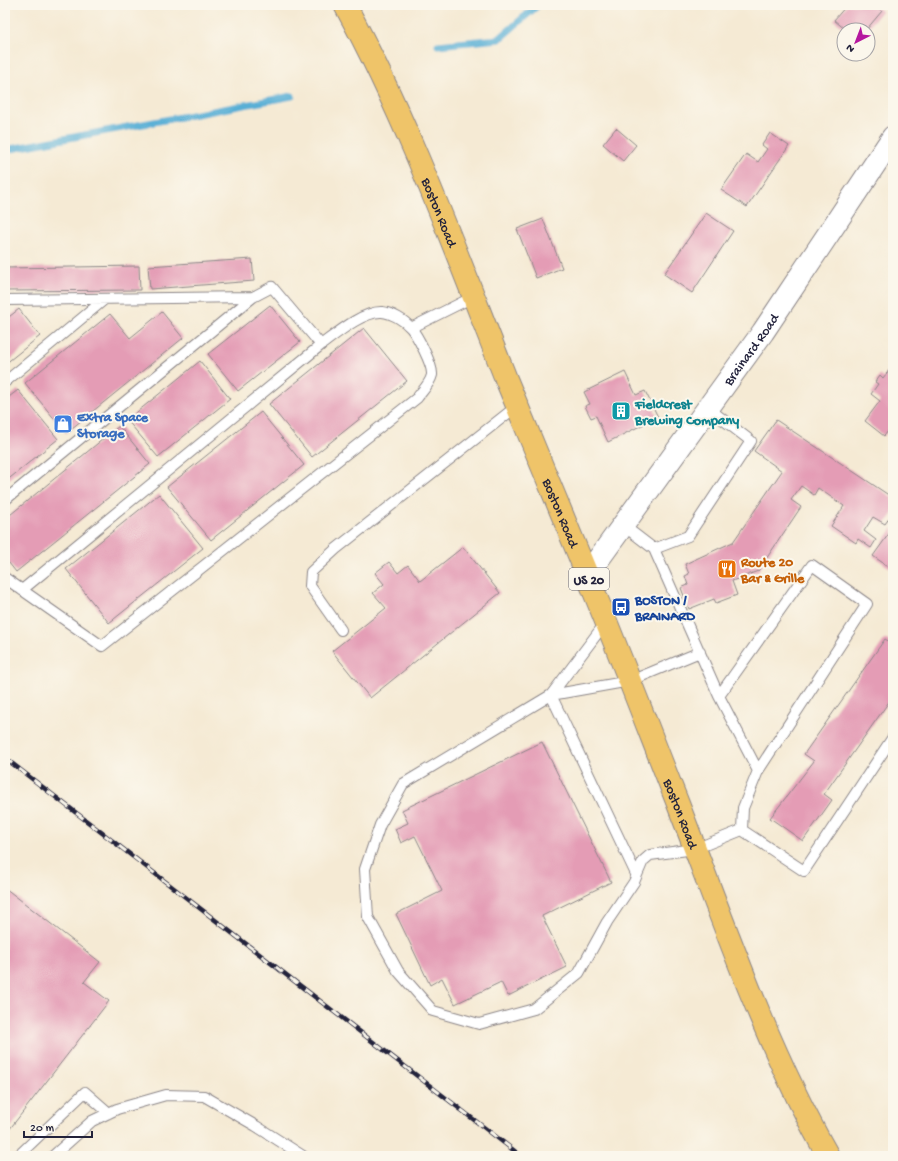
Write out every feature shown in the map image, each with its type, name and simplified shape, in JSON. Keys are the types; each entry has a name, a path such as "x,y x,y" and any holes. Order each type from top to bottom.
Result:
{"main road":[{"name":"Boston Road","path":"345,5 376,63 411,142 630,681 729,941 767,1034 807,1118 828,1156"}],"street":[{"name":"Brainard Road","path":"587,575 624,526 763,332 893,137"}],"lane":[{"path":"5,500 252,297 272,287 321,345"},
{"path":"5,300 252,297"},
{"path":"411,328 473,297"},
{"path":"5,382 105,299"},
{"path":"5,578 22,590 102,646 417,398 427,386 432,375 430,364 411,328 397,316 382,312 366,314 321,345 22,590"},
{"path":"341,630 310,586 312,572 336,549 517,406"},
{"path":"654,549 688,536 751,441 708,408"},
{"path":"624,526 654,549 719,696 758,771"},
{"path":"719,696 812,565 867,604 758,771 743,808 742,830"},
{"path":"551,695 606,622"},
{"path":"700,652 630,681 551,695 403,784 380,825 365,869 368,917 398,971 433,1011 479,1024 534,1009 580,973 607,922 634,882 636,874 643,861 650,855 695,850 742,830"},
{"path":"551,695 636,874"},
{"path":"742,830 804,871 893,737"},
{"path":"18,1156 85,1092 109,1113"},
{"path":"53,1156 92,1121 117,1109 166,1095 204,1096 256,1126 303,1156"}],"building":[{"path":"847,5 875,5 882,11 873,22 836,22 834,20"},
{"path":"616,128 636,145 623,161 603,144"},
{"path":"770,133 789,146 747,207 721,190 746,154 758,162 767,149 762,145"},
{"path":"706,213 733,231 692,293 664,274"},
{"path":"543,219 562,268 536,278 517,229"},
{"path":"252,259 254,281 150,289 148,266"},
{"path":"139,266 140,290 5,291 5,268"},
{"path":"270,305 300,342 238,391 208,354"},
{"path":"19,309 40,336 5,364 5,320"},
{"path":"162,312 183,338 66,433 25,383 110,314 130,338"},
{"path":"364,328 407,381 312,457 269,404"},
{"path":"200,361 230,399 158,457 127,420"},
{"path":"893,365 893,425 884,436 865,421 880,401 871,394 878,384 875,382 880,375 883,378"},
{"name":"Fieldcrest Brewing Company","path":"625,372 636,395 645,391 658,417 608,442 596,416 591,418 585,406 590,404 584,392"},
{"path":"18,390 58,439 5,482 5,400"},
{"path":"261,412 304,465 211,540 167,487"},
{"path":"776,420 893,498 893,513 885,524 873,517 864,531 876,540 871,548 858,539 856,543 831,526 844,506 818,488 814,495 801,486 791,500 801,507 758,571 732,581 737,595 716,603 714,599 689,609 681,588 688,585 685,576 689,574 685,564 733,542 782,471 754,451"},
{"path":"119,426 150,464 16,572 5,558 5,519"},
{"path":"159,494 203,548 109,623 66,569"},
{"path":"893,528 893,570 873,556"},
{"path":"463,547 500,593 370,698 332,651 386,608 373,593 384,584 375,573 389,562 398,573 408,565 420,581"},
{"path":"885,639 893,644 893,696 824,794 832,800 803,841 770,818 814,761 804,754"},
{"path":"542,742 611,882 542,916 567,967 508,996 501,982 455,1004 442,978 430,985 396,914 442,891 415,836 401,843 395,829 408,823 402,810"},
{"path":"5,888 100,962 84,982 109,1001 5,1135"}],"waterway":[{"path":"438,45 499,39 538,5"},
{"path":"5,150 292,96"}],"railway":[{"path":"5,758 521,1156"}],"place":[{"name":"Fieldcrest Brewing Company","path":"621,411"},
{"name":"Extra Space Storage","path":"63,424"},
{"name":"Route 20 Bar & Grille","path":"727,569"},
{"name":"BOSTON / BRAINARD","path":"621,607"}]}
